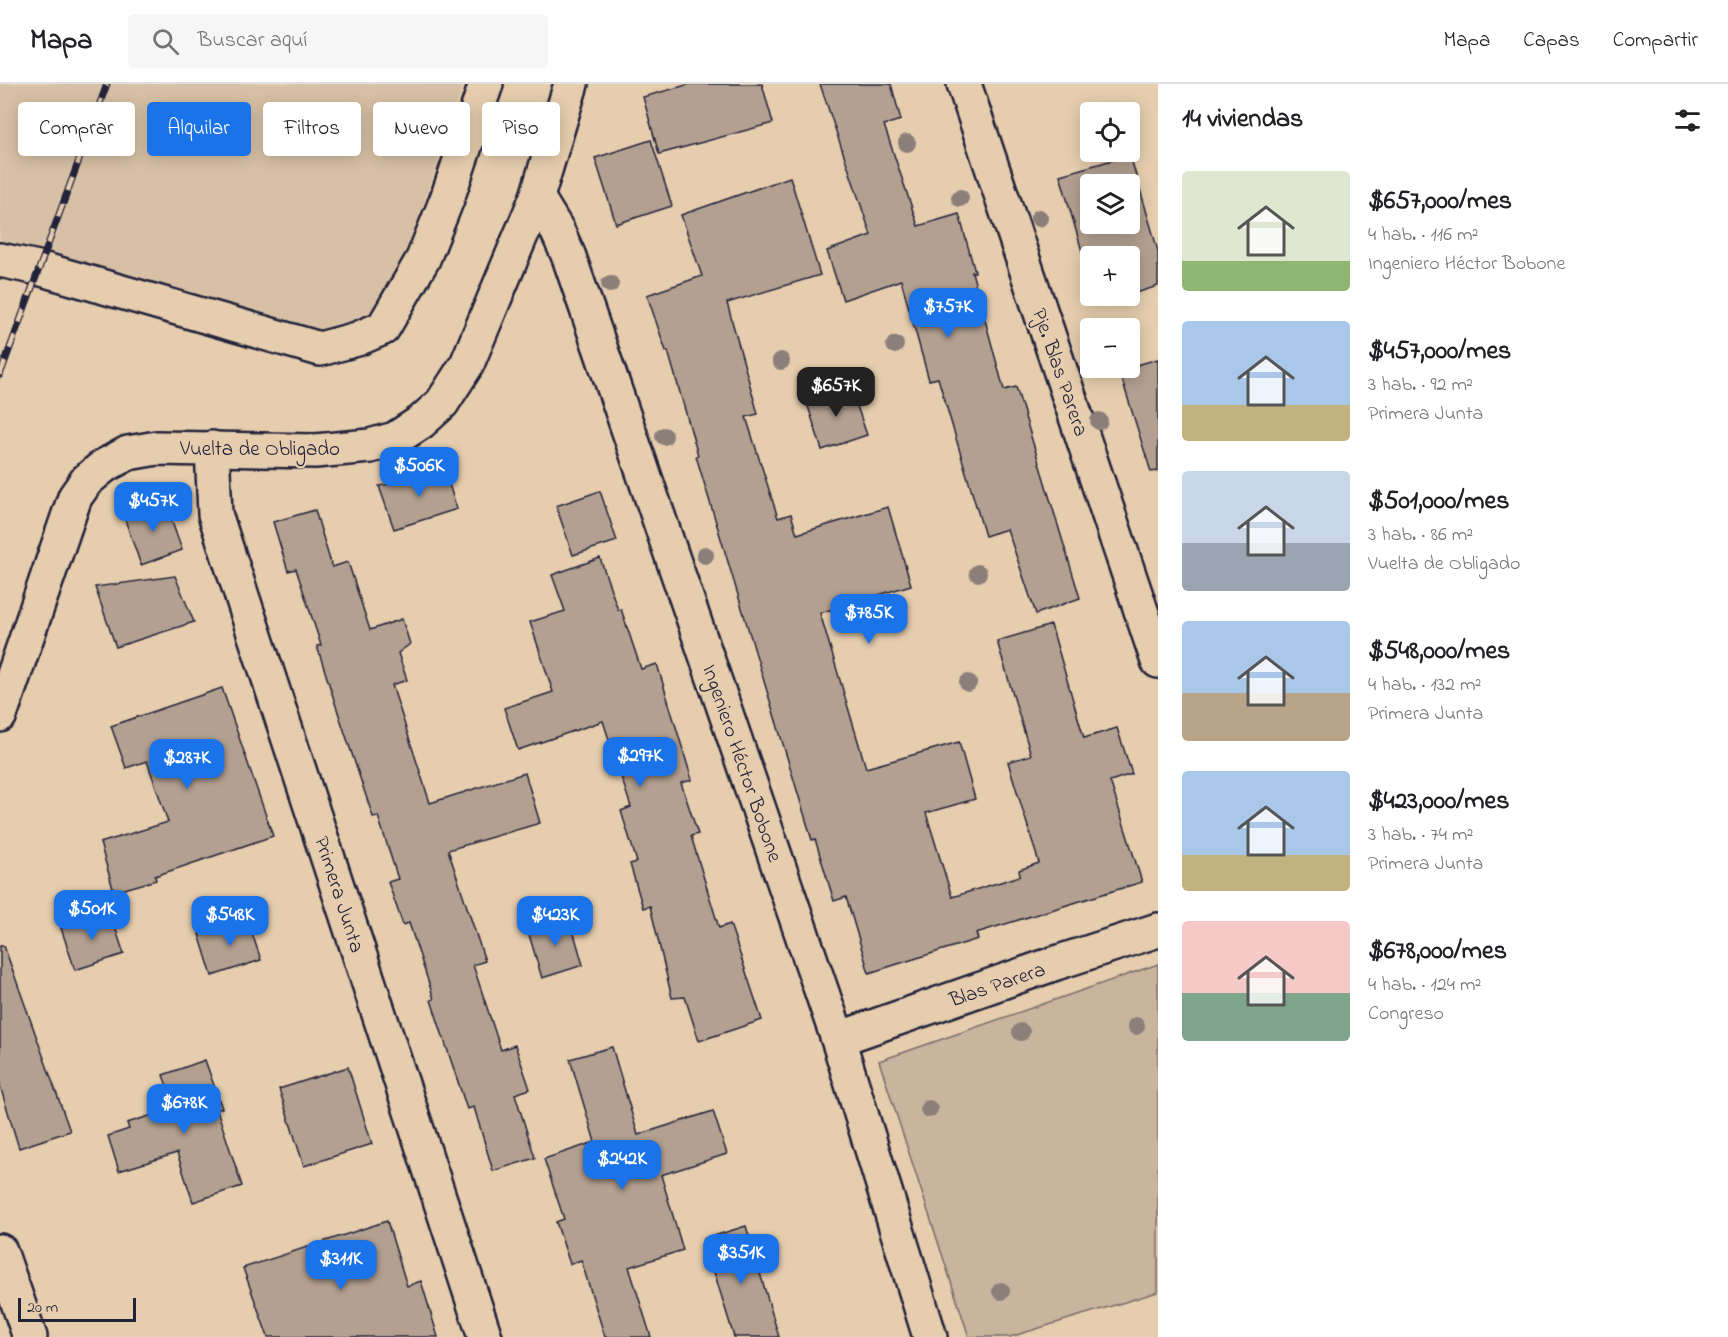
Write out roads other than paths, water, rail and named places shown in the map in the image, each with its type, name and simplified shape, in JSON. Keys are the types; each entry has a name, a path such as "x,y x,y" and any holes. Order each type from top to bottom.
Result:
{"street":[{"path":"0,260 38,268 320,349 357,339 383,328 423,259 447,199 486,84"},
{"name":"Vuelta de Obligado","path":"0,715 75,497 87,480 104,466 128,453 157,448 315,452 370,446 395,439 422,422 442,403 467,364 537,197 572,84"},
{"name":"Pje. Blas Parera","path":"964,84 1158,661"},
{"name":"Ingeniero Héctor Bobone","path":"537,197 557,230 569,257 838,1040 930,1337"},
{"name":"Primera Junta","path":"212,448 215,514 485,1337"},
{"name":"Blas Parera","path":"838,1040 1056,963 1158,930"},
{"path":"0,1251 30,1337"}],"railway":[{"path":"0,375 107,84"}]}
